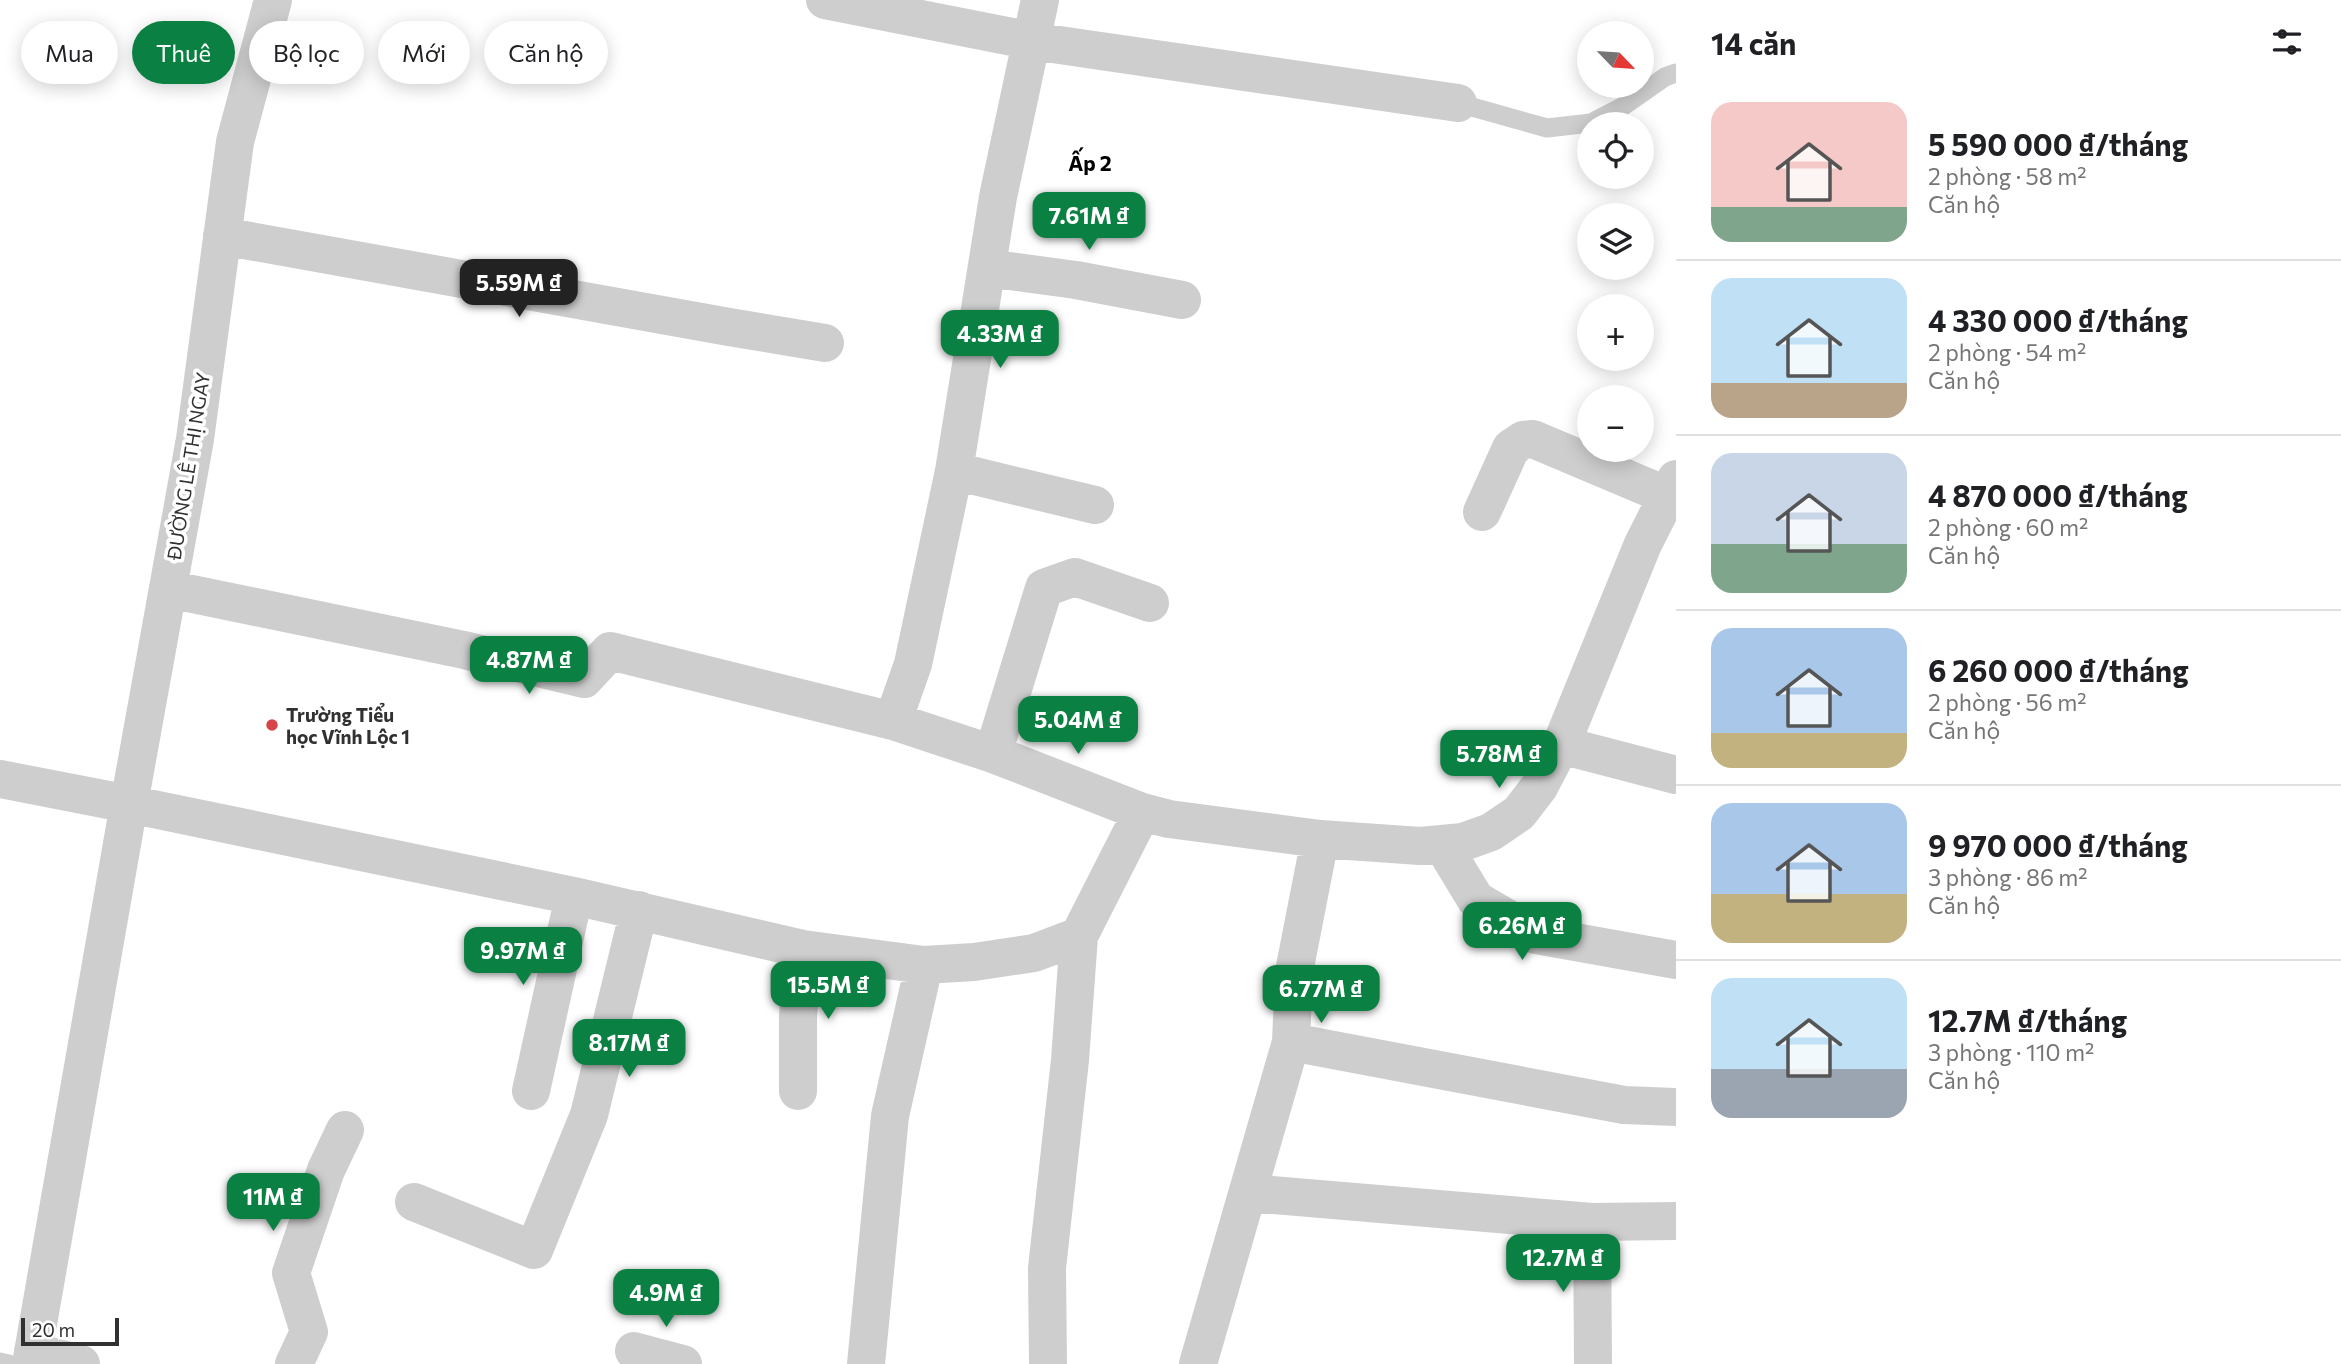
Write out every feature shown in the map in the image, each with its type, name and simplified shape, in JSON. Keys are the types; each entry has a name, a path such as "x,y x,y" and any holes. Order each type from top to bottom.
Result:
{"street":[{"name":"ĐƯỜNG LÊ THỊ NGAY","path":"18,1360 129,804 195,439 235,142 273,0"},
{"path":"825,0 1032,41 1458,103"},
{"path":"893,721 913,664 954,471 998,197 1040,0"},
{"path":"222,236 825,343"},
{"path":"987,268 1076,280 1182,300"},
{"path":"168,589 464,650 584,679 610,651 893,721 993,754 1142,812 1168,819 1320,839 1420,846 1463,842 1491,832 1519,813 1539,787 1561,745 1643,544 1672,487 1533,439 1523,440 1511,448 1482,512"},
{"path":"954,471 1095,505"},
{"path":"993,754 1044,588 1075,577 1150,603"},
{"path":"1561,745 1676,775"},
{"path":"0,779 574,896 803,949 924,965 974,962 1034,953 1079,936"},
{"path":"1048,1364 1048,1268 1070,1060 1079,936 1142,812"},
{"path":"1198,1364 1291,1042 1294,972 1320,839"},
{"path":"1443,844 1476,900 1536,935 1676,960"},
{"path":"531,1091 574,896"},
{"path":"414,1202 534,1250 589,1115 639,910"},
{"path":"798,1091 798,1016 803,949"},
{"path":"866,1364 890,1116 924,965"},
{"path":"1291,1042 1624,1105 1676,1107"},
{"path":"294,1364 309,1332 291,1273 326,1170 345,1130"},
{"path":"1249,1193 1592,1222 1676,1221"},
{"path":"1592,1222 1593,1364"},
{"path":"634,1351 683,1364"},
{"path":"18,1360 80,1364"}],"lane":[{"path":"1458,103 1547,128 1591,123 1622,107 1665,77 1676,73"}],"place":[{"name":"Trường Tiểu học Vĩnh Lộc 1","path":"272,725"}],"district":[{"name":"Ấp 2","path":"1090,162"}]}
